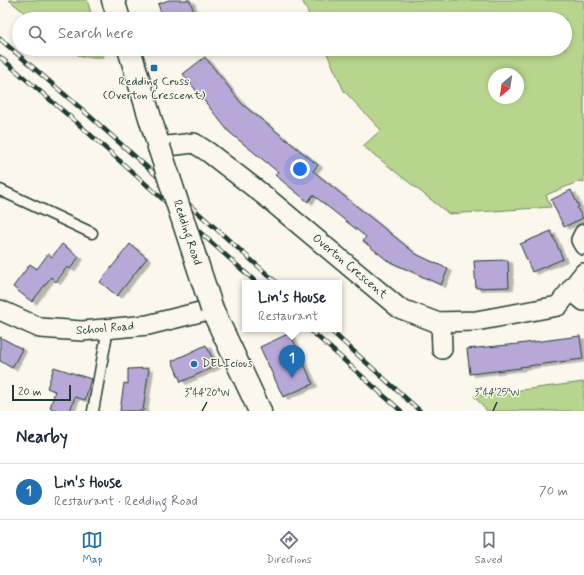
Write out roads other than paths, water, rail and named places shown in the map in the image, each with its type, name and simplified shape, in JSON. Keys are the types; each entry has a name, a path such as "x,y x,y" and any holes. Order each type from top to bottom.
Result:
{"main road":[{"path":"113,0 117,12"},
{"name":"Redding Road","path":"131,56 212,309 260,411"}],"street":[{"name":"Overton Crescent","path":"159,147 194,143 265,196 399,308 436,322 476,320 558,306 577,296 584,274"},
{"path":"584,234 581,240 584,245"},
{"name":"School Road","path":"0,310 40,328 82,331 148,325 212,309"},
{"path":"441,322 442,349"}],"lane":[{"path":"0,190 92,233"},
{"path":"93,411 108,328"}],"railway":[{"path":"0,39 12,49"},
{"path":"20,56 274,280"},
{"path":"0,57 76,122 254,280"},
{"path":"312,332 401,411"},
{"path":"332,332 420,411"}],"place":[{"name":"Redding Cross (Overton Crescent)","path":"154,68"},
{"name":"DELIcious","path":"194,364"},
{"name":"Lin's House","path":"292,378"}]}
